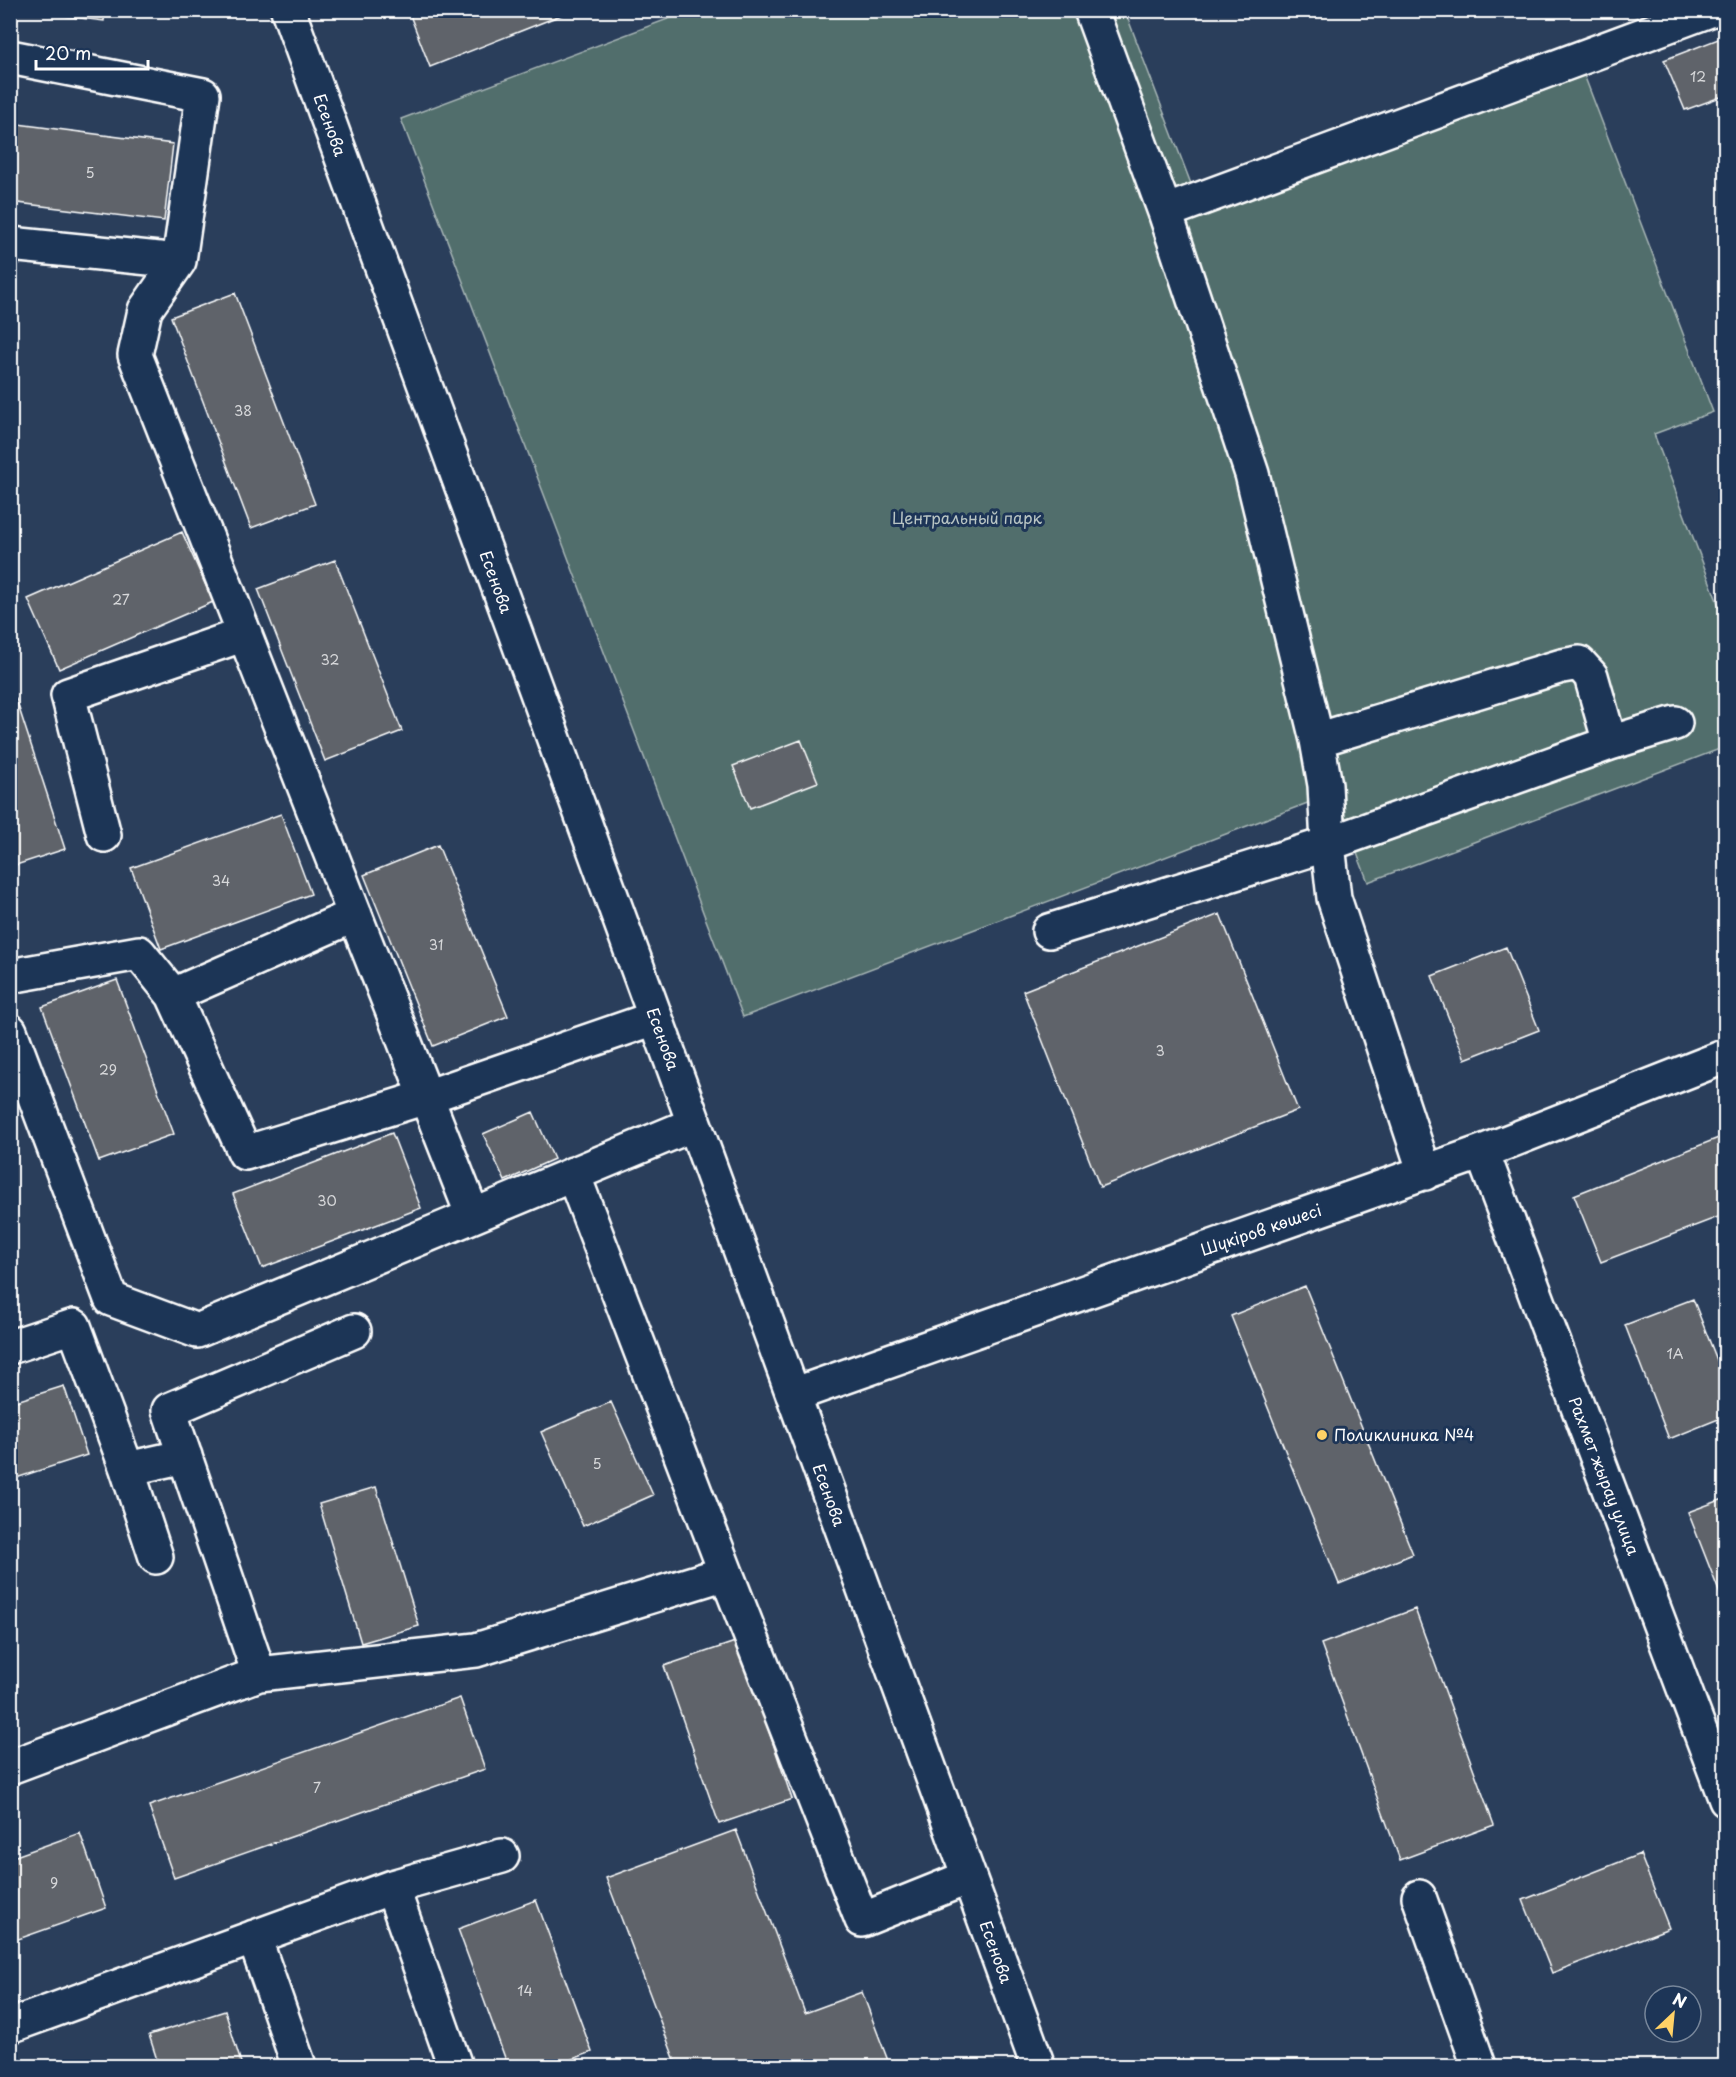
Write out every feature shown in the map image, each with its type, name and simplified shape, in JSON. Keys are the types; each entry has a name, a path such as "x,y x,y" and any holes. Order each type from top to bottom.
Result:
{"street":[{"name":"Есенова","path":"288,10 1038,2067"},
{"path":"1091,10 1165,212 1252,474 1317,740 1325,785 1334,898 1425,1173"},
{"path":"1165,212 1710,10"},
{"path":"10,57 204,95 179,261 145,310 135,355 473,1216"},
{"path":"10,244 179,261"},
{"path":"104,835 68,695 245,634"},
{"path":"1317,740 1562,666 1579,663 1591,676 1610,742"},
{"path":"1049,931 1328,844 1610,742 1675,723"},
{"path":"173,995 355,915"},
{"path":"10,976 139,953 173,995 245,1153 426,1097 655,1018"},
{"path":"10,1031 111,1299 197,1331 694,1124"},
{"name":"Шүкіров көшесі","path":"793,1395 1425,1173 1725,1056"},
{"name":"Рахмет жырау улица","path":"1482,1152 1725,1800"},
{"path":"573,1174 862,1920 969,1877"},
{"path":"10,1347 74,1326 127,1469 156,1557"},
{"path":"259,1674 169,1410 354,1331"},
{"path":"127,1469 185,1456"},
{"path":"10,1767 259,1674 476,1650 726,1573"},
{"path":"10,2026 392,1887 502,1856"},
{"path":"392,1887 455,2067"},
{"path":"1419,1897 1479,2067"},
{"path":"254,1937 298,2067"}],"green space":[{"name":"Центральный парк","path":"689,11 1125,11 1201,210 1581,67 1713,412 1654,434 1725,622 1725,747 1368,882 1334,793 743,1017 401,119"}],"building":[{"path":"14,10 105,10 104,21"},
{"path":"408,10 574,10 430,67"},
{"path":"1726,36 1726,95 1685,110 1664,60"},
{"path":"10,123 173,144 164,221 10,202"},
{"path":"235,293 315,504 251,528 171,317"},
{"path":"182,532 213,602 59,669 28,599"},
{"path":"335,560 402,731 325,761 258,589"},
{"path":"16,699 65,849 10,867 10,701"},
{"path":"801,740 818,782 750,808 733,766"},
{"path":"281,814 311,894 161,949 131,868"},
{"path":"438,845 508,1016 433,1046 364,875"},
{"path":"1220,914 1298,1110 1100,1187 1023,991"},
{"path":"1506,947 1539,1030 1465,1059 1432,976"},
{"path":"117,980 174,1134 99,1161 42,1007"},
{"path":"533,1112 554,1159 505,1181 483,1134"},
{"path":"392,1133 421,1208 262,1268 233,1194"},
{"path":"1721,1137 1726,1149 1726,1214 1601,1262 1574,1195"},
{"name":"Поликлиника №4","path":"1305,1286 1413,1554 1339,1584 1231,1316"},
{"path":"1693,1299 1726,1383 1726,1416 1669,1439 1625,1325"},
{"path":"64,1386 87,1455 10,1480 10,1403"},
{"path":"611,1402 653,1495 583,1526 541,1432"},
{"path":"376,1487 419,1626 361,1643 319,1504"},
{"path":"1726,1498 1726,1603 1724,1604 1688,1512"},
{"path":"1415,1609 1494,1825 1400,1860 1321,1644"},
{"path":"738,1641 792,1799 719,1824 664,1666"},
{"path":"460,1698 485,1769 174,1878 149,1806"},
{"path":"736,1830 805,2013 862,1992 890,2066 677,2066 606,1878"},
{"path":"80,1833 106,1908 10,1942 10,1858"},
{"path":"1640,1854 1669,1928 1552,1973 1523,1900"},
{"path":"536,1900 592,2052 553,2066 508,2066 458,1929"},
{"path":"225,2011 242,2066 159,2066 149,2035"}],"place":[{"name":"Поликлиника №4","path":"1322,1435"}]}
